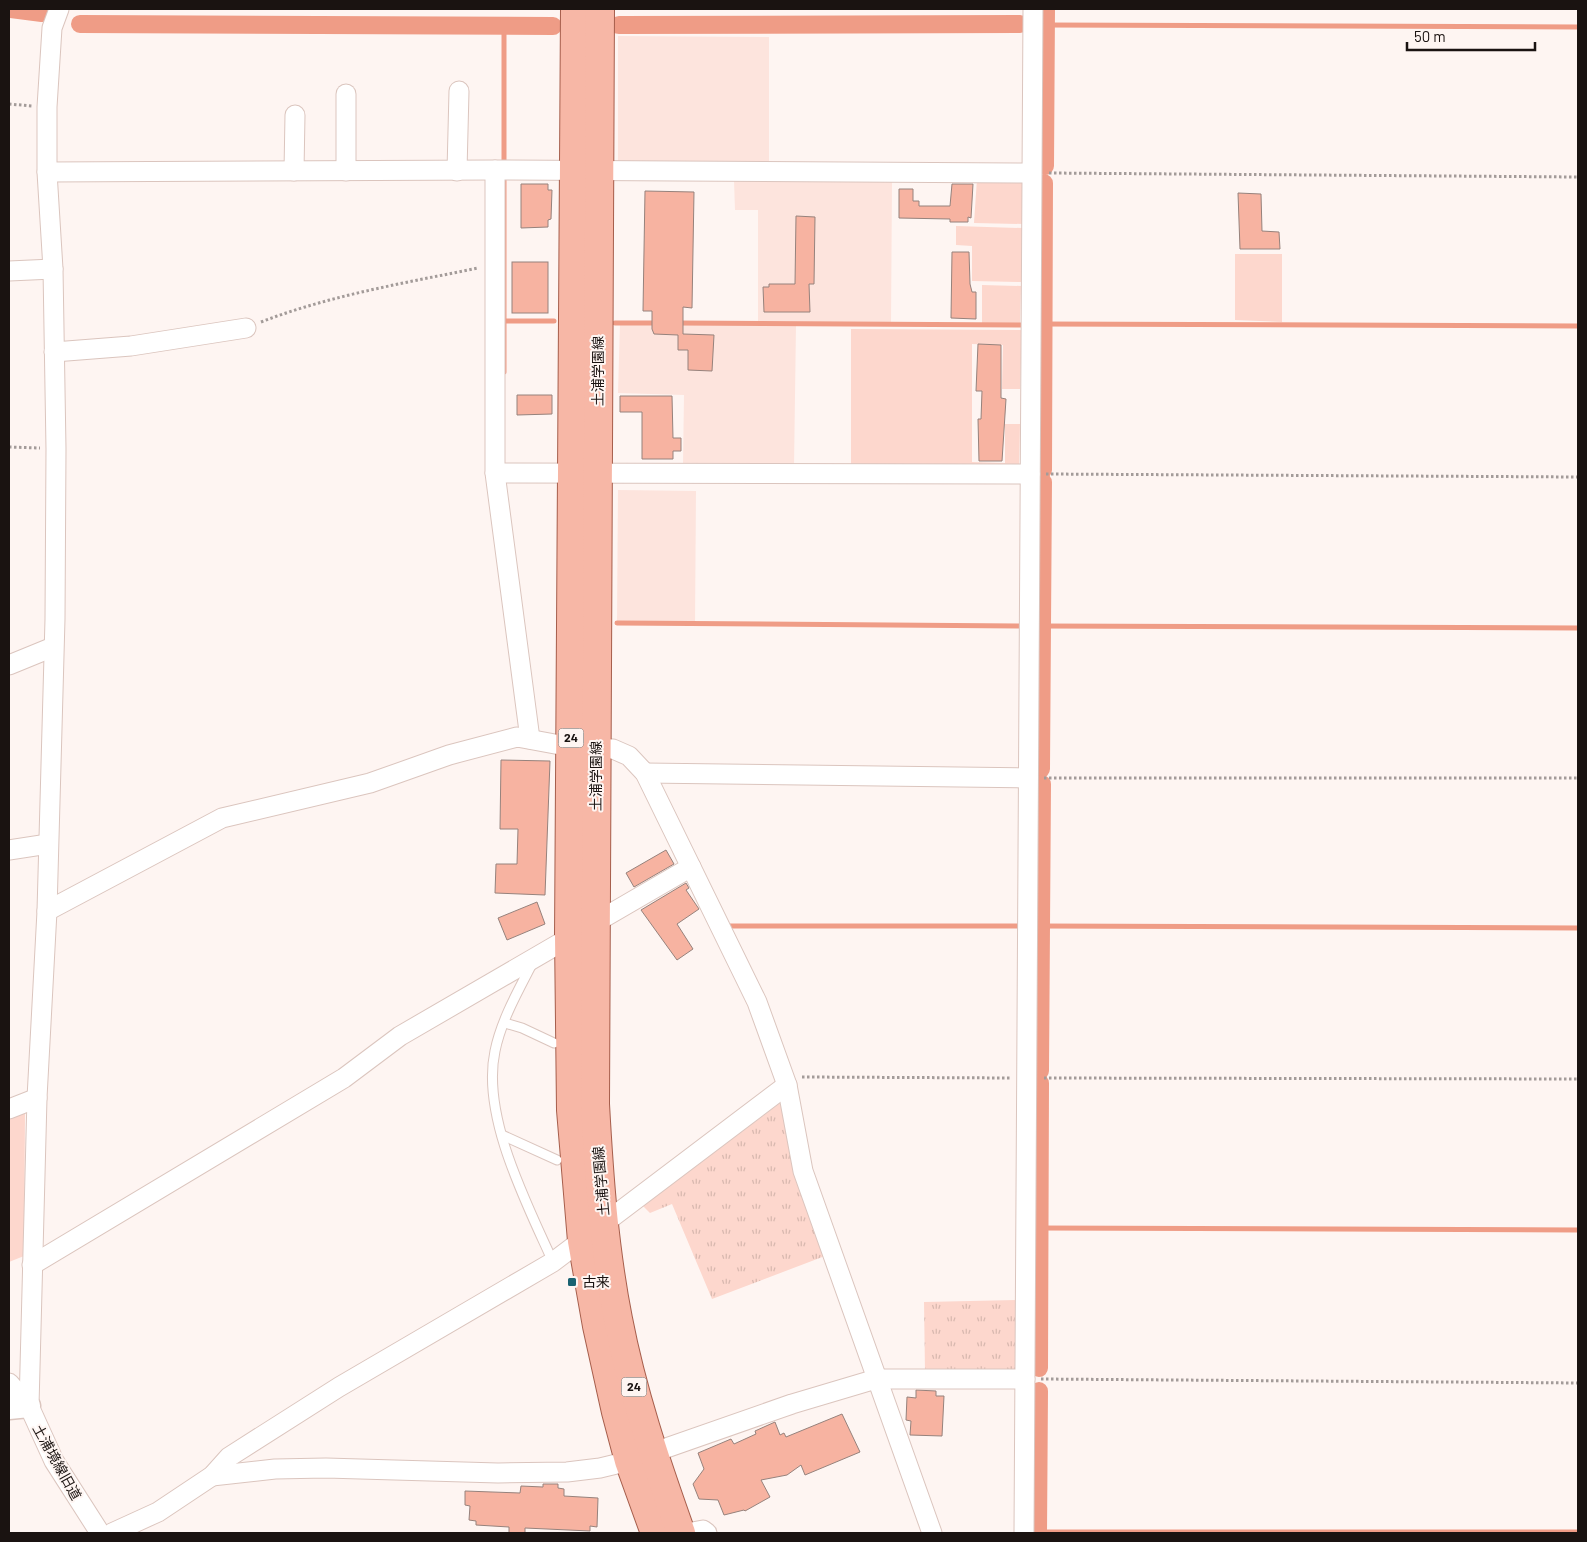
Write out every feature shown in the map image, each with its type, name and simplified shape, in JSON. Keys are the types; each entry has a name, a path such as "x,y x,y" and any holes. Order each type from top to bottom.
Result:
{"main road":[{"name":"土浦学園線","path":"575,9 586,172 585,472 583,747 569,936 571,1110 582,1241 597,1326 616,1412 681,1533"},
{"name":"土浦学園線","path":"586,172 600,9"},
{"name":"土浦学園線","path":"583,747 595,922 595,1104 604,1224 618,1320 655,1533"}],"street":[{"path":"19,1407 32,1265 37,1098 47,911 56,449 53,268 47,172 47,107 52,28 59,9"},
{"path":"1024,1533 1033,9"},
{"path":"457,171 458,91"},
{"path":"346,94 346,171"},
{"path":"294,171 295,115"},
{"path":"47,172 495,170 1031,173"},
{"path":"495,170 495,473 530,739"},
{"path":"9,271 53,268"},
{"path":"54,352 131,346 246,328"},
{"path":"495,473 1030,474"},
{"path":"9,665 53,647"},
{"path":"47,911 222,818 370,783 449,754 517,737 583,747 612,748 629,756 645,773 757,1002 787,1086 803,1171 932,1533"},
{"path":"645,773 1028,778"},
{"path":"9,850 48,844"},
{"path":"32,1265 344,1078 400,1036 690,867"},
{"path":"112,1533 158,1512 212,1476 229,1457 339,1387 553,1262 787,1086"},
{"path":"9,1109 37,1098"},
{"path":"212,1476 275,1469 326,1468 498,1473 567,1472 600,1468 641,1457 792,1404 876,1379 1025,1379"},
{"path":"9,1383 19,1407"},
{"name":"土浦境線旧道","path":"19,1407 100,1533"},
{"path":"687,1533 703,1530 707,1533"}],"lane":[{"path":"535,957 512,1002 495,1051 493,1073 494,1103 502,1135 530,1210 553,1262"},
{"path":"505,1023 554,1043"},
{"path":"502,1135 557,1160"}],"path":[{"path":"1031,173 1578,177"},
{"path":"246,328 288,312 356,292 496,264"},
{"path":"9,448 56,449"},
{"path":"1030,474 1578,477"},
{"path":"1028,778 1578,778"},
{"path":"787,1086 797,1077 1578,1079"},
{"path":"1025,1379 1578,1383"}],"shaded area":[{"path":"618,36 769,37 769,163 618,162"},
{"path":"734,181 892,182 891,324 758,321 758,210 735,210"},
{"path":"685,323 796,325 794,467 683,464 684,395 618,393 620,324 684,325"},
{"path":"618,490 696,491 695,624 617,621"}],"green space":[{"path":"977,179 1024,180 1023,224 974,223"},
{"path":"956,226 1022,228 1021,282 972,281 972,246 956,245"},
{"path":"1235,254 1282,254 1282,322 1235,320"},
{"path":"982,285 1021,286 1020,324 982,323"},
{"path":"851,329 1022,330 1020,389 1002,389 1003,345 972,344 972,462 1005,463 1005,424 1020,424 1019,470 851,468"},
{"path":"780,1103 797,1172 825,1256 712,1299 672,1204 650,1213 643,1206"},
{"path":"25,1112 24,1256 9,1262 9,1115"},
{"path":"1016,1300 1017,1370 925,1372 924,1302"}],"building":[{"path":"521,184 548,184 548,190 552,190 551,219 548,220 548,227 521,228"},
{"path":"952,184 973,184 971,218 968,217 968,222 950,222 950,219 899,218 899,189 913,189 913,201 919,201 919,206 950,206"},
{"path":"645,191 694,192 692,308 683,307 683,334 714,335 712,371 688,370 688,350 678,350 678,335 654,334 652,329 652,311 643,311"},
{"path":"1238,193 1261,194 1262,231 1279,232 1280,249 1240,249"},
{"path":"796,216 815,217 814,284 809,284 810,312 764,312 763,287 769,287 769,284 795,284"},
{"path":"952,252 969,252 970,284 972,292 976,292 976,319 951,318"},
{"path":"512,262 548,262 548,313 512,313"},
{"path":"978,344 1001,345 1001,398 1006,399 1002,461 979,461 978,419 981,419 982,391 976,391"},
{"path":"517,395 552,395 552,414 517,415"},
{"path":"620,396 672,396 673,438 681,438 681,451 673,451 673,459 642,459 642,412 620,412"},
{"path":"501,760 550,761 545,895 495,893 496,864 517,864 518,829 500,829"},
{"path":"666,850 674,864 634,887 626,873"},
{"path":"686,883 689,888 686,890 699,909 677,924 693,949 677,960 641,910"},
{"path":"537,902 545,924 507,940 498,918"},
{"path":"916,1390 936,1391 936,1396 944,1396 942,1436 910,1435 911,1421 906,1420 907,1397 916,1398"},
{"path":"842,1414 860,1452 805,1475 801,1465 787,1475 761,1480 770,1497 745,1511 724,1515 718,1500 699,1499 693,1484 704,1469 698,1453 731,1439 734,1444 756,1434 755,1431 775,1422 780,1435 784,1433 786,1437"},
{"path":"543,1484 558,1484 558,1488 564,1489 564,1496 598,1498 597,1527 590,1526 590,1531 525,1528 525,1533 509,1533 509,1527 476,1525 476,1521 469,1520 470,1506 465,1505 465,1491 520,1493 521,1486 543,1487"}],"waterway":[{"path":"11,9 42,13"},
{"path":"1045,166 1046,9"},
{"path":"80,24 553,26"},
{"path":"504,24 504,164"},
{"path":"619,25 1020,24"},
{"path":"1046,25 1578,27"},
{"path":"504,175 504,372"},
{"path":"1043,470 1044,183"},
{"path":"505,321 554,321"},
{"path":"615,323 657,323"},
{"path":"678,323 1022,325"},
{"path":"1042,324 1578,326"},
{"path":"1041,769 1043,482"},
{"path":"617,623 1020,626"},
{"path":"1042,626 1578,628"},
{"path":"1040,1071 1042,784"},
{"path":"730,926 1019,926"},
{"path":"1040,926 1578,928"},
{"path":"1039,1368 1040,1083"},
{"path":"1039,1228 1578,1230"},
{"path":"1038,1533 1039,1391"},
{"path":"1038,1532 1578,1532"}],"place":[{"name":"古来","path":"572,1282"}]}
